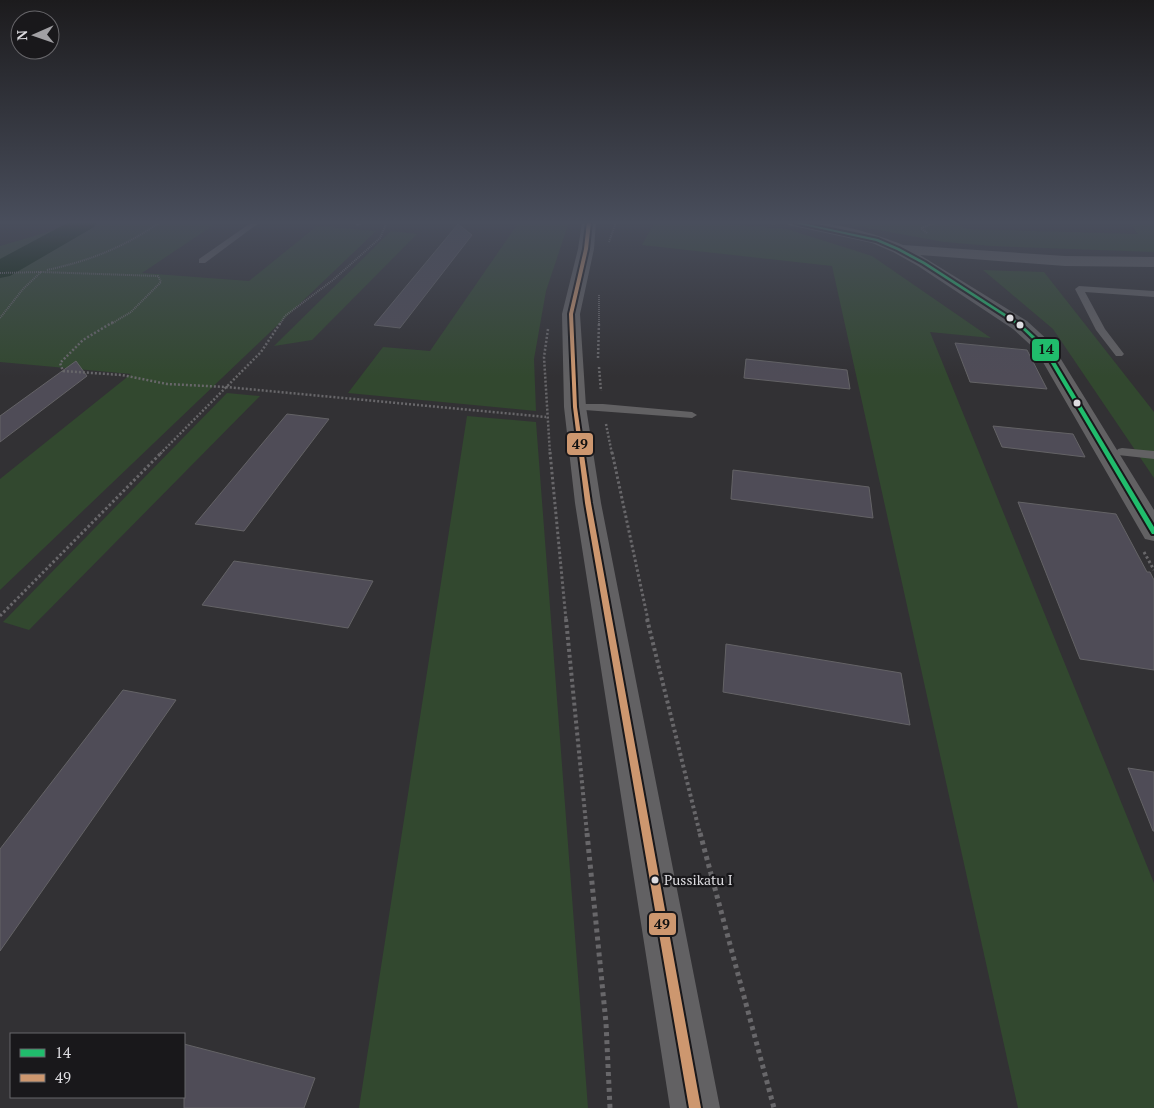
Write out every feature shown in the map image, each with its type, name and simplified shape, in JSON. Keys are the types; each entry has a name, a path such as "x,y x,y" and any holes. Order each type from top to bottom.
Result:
{"street":[{"path":"583,274 571,314 575,410 588,503 695,1108"},
{"path":"940,274 1020,326 1044,347 1154,532"}],"lane":[{"path":"1119,354 1101,330 1079,289 1154,294"},
{"path":"575,410 692,415"},
{"path":"1122,452 1154,455"}],"path":[{"path":"0,318 38,274"},
{"path":"90,274 158,276 161,282 131,312 82,340 60,363 63,371 122,376 167,384 575,410"},
{"path":"0,616 261,352 285,316 340,274"},
{"path":"600,288 598,362 575,410 610,1108"},
{"path":"548,327 544,357 575,410 620,497 709,870 774,1108"}],"green space":[{"path":"6,274 151,274 249,281 258,274 331,274 0,590 0,479 131,374 0,362 0,277"},
{"path":"348,274 378,274 312,340 274,346"},
{"path":"483,274 552,274 546,291 534,359 536,411 348,393 383,347 430,351"},
{"path":"834,274 898,274 991,338 930,332 1154,883 1154,1108 1018,1108"},
{"path":"987,274 1045,274 1154,412 1154,478 1053,329"},
{"path":"227,393 260,396 29,630 3,622"},
{"path":"467,416 536,422 588,1108 359,1108"}],"building":[{"path":"417,274 442,274 400,328 374,325"},
{"path":"955,343 1027,350 1047,389 970,382"},
{"path":"746,359 847,370 850,389 744,378"},
{"path":"76,361 87,376 0,442 0,416"},
{"path":"287,414 329,419 244,531 195,524"},
{"path":"993,426 1073,434 1085,457 1002,447"},
{"path":"733,470 869,487 873,518 731,499"},
{"path":"1018,502 1116,514 1147,572 1150,572 1154,580 1154,670 1080,659"},
{"path":"234,561 373,581 348,628 202,605"},
{"path":"726,644 901,673 910,725 723,692"},
{"path":"123,690 176,700 0,951 0,849"},
{"path":"1128,768 1154,772 1154,831 1153,831"},
{"path":"185,1044 315,1078 304,1108 184,1108"}],"transit line":[{"name":"49","path":"580,274 571,314 575,407 588,503 695,1108"},
{"name":"14","path":"941,274 1020,325 1044,347 1154,532"}],"place":[{"name":"Pussikatu I","path":"655,880"}]}
